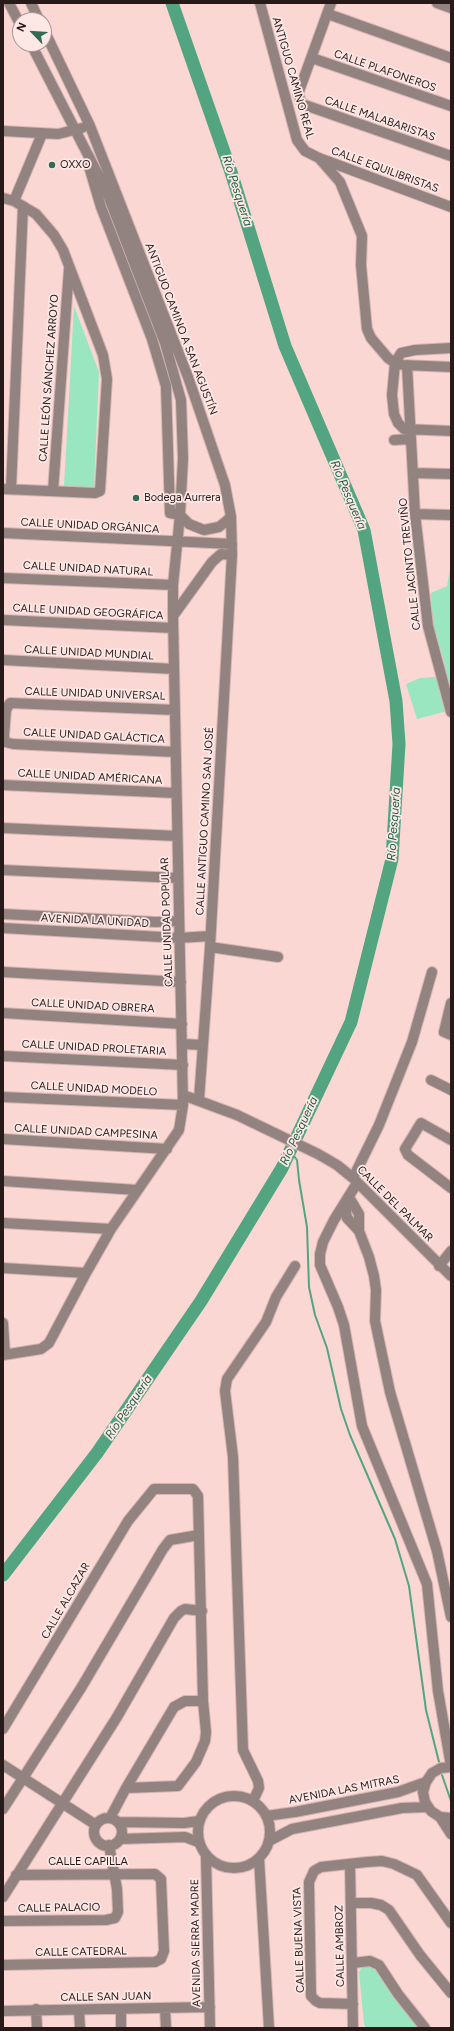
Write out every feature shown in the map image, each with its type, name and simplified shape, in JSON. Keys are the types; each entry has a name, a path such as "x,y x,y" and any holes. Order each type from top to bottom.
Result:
{"street":[{"path":"9,3 14,12"},
{"name":"ANTIGUO CAMINO REAL","path":"260,3 300,147 314,156 340,182 362,236 361,265 367,329 377,346 395,363"},
{"path":"290,109 302,104 298,94 331,3"},
{"path":"437,3 451,8"},
{"path":"328,14 451,58"},
{"name":"ANTIGUO CAMINO A SAN AGUSTÍN","path":"52,47 90,126 188,377 225,485 231,517 232,544"},
{"name":"ANTIGUO CAMINO A SAN AGUSTÍN","path":"34,52 106,190 165,344 175,376 182,413 183,458 177,542"},
{"name":"CALLE PLAFONEROS","path":"312,58 451,106"},
{"path":"286,98 298,94"},
{"name":"CALLE MALABARISTAS","path":"302,104 451,156"},
{"path":"3,131 58,134 90,126"},
{"path":"3,198 18,204 36,214 54,235 63,250 104,355 107,378 102,485 100,491 97,492 7,489 18,204 42,134"},
{"name":"CALLE EQUILIBRISTAS","path":"314,156 451,207"},
{"path":"89,158 88,164 93,183 152,339 166,386 170,513 180,515 189,524 204,530 219,527 231,517"},
{"path":"340,182 347,169"},
{"path":"120,255 134,263"},
{"name":"CALLE LEÓN SÁNCHEZ ARROYO","path":"53,491 69,267"},
{"path":"410,434 401,426 394,414 392,395 395,363 399,355 405,351 451,348"},
{"path":"395,363 406,366 451,367"},
{"name":"CALLE JACINTO TREVIÑO","path":"406,366 415,514 428,626 450,710"},
{"path":"169,457 175,425 175,376"},
{"path":"394,440 410,434 451,431"},
{"path":"413,473 451,474"},
{"path":"415,514 451,515"},
{"name":"CALLE UNIDAD ORGÁNICA","path":"3,533 232,544"},
{"name":"CALLE UNIDAD POPULAR","path":"4,1354 46,1347 111,1229 179,1130 183,1105 184,1065 178,921 172,616 177,542"},
{"name":"CALLE ANTIGUO CAMINO SAN JOSÉ","path":"199,1100 210,947 232,544"},
{"path":"172,616 212,562 221,554 232,555"},
{"name":"CALLE UNIDAD NATURAL","path":"3,578 173,586"},
{"name":"CALLE UNIDAD GEOGRÁFICA","path":"3,620 173,628"},
{"name":"CALLE UNIDAD MUNDIAL","path":"3,660 174,669"},
{"name":"CALLE UNIDAD UNIVERSAL","path":"13,744 6,742 4,736 6,707 13,703 175,710"},
{"name":"CALLE UNIDAD GALÁCTICA","path":"13,744 175,752"},
{"name":"CALLE UNIDAD AMÉRICANA","path":"3,785 175,793"},
{"path":"3,828 176,836"},
{"path":"3,870 178,878"},
{"name":"AVENIDA LA UNIDAD","path":"3,914 156,922 178,921"},
{"name":"AVENIDA LA UNIDAD","path":"3,928 179,938 210,936"},
{"path":"210,947 278,957"},
{"path":"3,972 181,982"},
{"path":"432,972 412,1042 347,1200 334,1220 323,1242 320,1254 320,1265 344,1325 362,1426 427,1584 438,1691 451,1767 436,1770 426,1782 423,1797 427,1807 440,1817 451,1834"},
{"path":"448,1033 451,1003"},
{"name":"CALLE UNIDAD OBRERA","path":"3,1013 182,1024"},
{"path":"183,1044 203,1045"},
{"name":"CALLE UNIDAD PROLETARIA","path":"3,1056 184,1065"},
{"path":"431,1080 451,1090"},
{"name":"CALLE DEL PALMAR","path":"183,1095 237,1115 318,1154 337,1165 355,1181 439,1266 451,1276"},
{"name":"CALLE UNIDAD MODELO","path":"3,1096 183,1105"},
{"path":"451,1140 421,1123 405,1149 408,1155 451,1188"},
{"name":"CALLE UNIDAD CAMPESINA","path":"3,1140 167,1149"},
{"path":"3,1181 137,1190"},
{"path":"347,1200 347,1218 359,1230 374,1276 376,1290 375,1321 383,1363 437,1551 451,1617"},
{"path":"3,1223 111,1229"},
{"path":"439,1266 451,1251"},
{"path":"253,1801 259,1788 258,1781 243,1750 233,1457 225,1391 227,1379 266,1322 276,1297 295,1266"},
{"path":"3,1268 86,1273"},
{"path":"3,1323 4,1354"},
{"name":"CALLE ALCAZAR","path":"3,1729 128,1521 154,1489 196,1490 198,1496 199,1535"},
{"path":"3,1809 81,1688 163,1549 170,1540 199,1535 203,1701 206,1732 205,1741 196,1762 178,1786 126,1788"},
{"path":"3,1897 16,1874 117,1717 174,1618 185,1609 202,1611"},
{"path":"114,1820 126,1788 174,1708 185,1701 203,1701"},
{"path":"3,1764 96,1825"},
{"name":"AVENIDA LAS MITRAS","path":"266,1816 295,1812 398,1792 426,1782"},
{"path":"241,1796 253,1801 266,1816 270,1828 269,1841 259,1858 248,1866 234,1869 221,1867 206,1856 198,1842 197,1828 199,1820 210,1804 221,1798 241,1796"},
{"path":"269,1841 292,1829 402,1808 427,1807"},
{"path":"440,1817 451,1818"},
{"path":"198,1842 185,1837 120,1839 109,1845 97,1841 94,1833 96,1825 102,1819 184,1823 199,1820"},
{"path":"114,1820 122,1830 120,1839"},
{"path":"184,1823 185,1837"},
{"path":"109,1845 115,1874"},
{"name":"AVENIDA SIERRA MADRE","path":"206,1856 210,2028"},
{"path":"259,1858 269,2028"},
{"path":"350,1864 382,1861 394,1864 417,1875 425,1884 451,1923"},
{"name":"CALLE BUENA VISTA","path":"350,1864 321,1867 314,1871 309,1882 311,1993 313,1999 320,2003 353,2004"},
{"name":"CALLE AMBROZ","path":"350,1864 353,2028"},
{"name":"CALLE CAPILLA","path":"16,1874 155,1874 159,1876 161,1883 164,1951 163,1957 159,1961"},
{"name":"CALLE PALACIO","path":"3,1921 115,1918 118,1912 115,1874"},
{"path":"351,1903 371,1903 381,1905 389,1910 420,1955 451,1994"},
{"name":"CALLE CATEDRAL","path":"3,1965 159,1961"},
{"path":"353,1963 370,1962 379,1965 398,1994 425,2028"},
{"name":"CALLE SAN JUAN","path":"3,2011 36,2009 79,2010 210,2007"},
{"path":"165,2008 166,2028"},
{"path":"36,2009 37,2028"},
{"path":"121,2009 121,2028"},
{"path":"79,2010 80,2028"}],"green space":[{"path":"74,306 99,372 94,488 64,486"},
{"path":"450,569 451,710 417,719 406,684 420,678 446,676 444,661 432,621 431,593 447,586"},
{"path":"374,1965 422,2028 366,2028 364,2024 359,1972 362,1967"}],"waterway":[{"name":"Río Pesquería","path":"3,1575 97,1453 201,1301 282,1168 351,1022 392,859 399,744 396,701 364,530 285,346 231,172 172,3"},
{"path":"290,1151 297,1160 307,1227 309,1287 315,1315 327,1348 341,1409 350,1435 395,1539 409,1586 426,1710 439,1762"},
{"path":"442,1775 451,1801"}],"place":[{"name":"OXXO","path":"52,165"},
{"name":"Bodega Aurrera","path":"136,498"}]}
